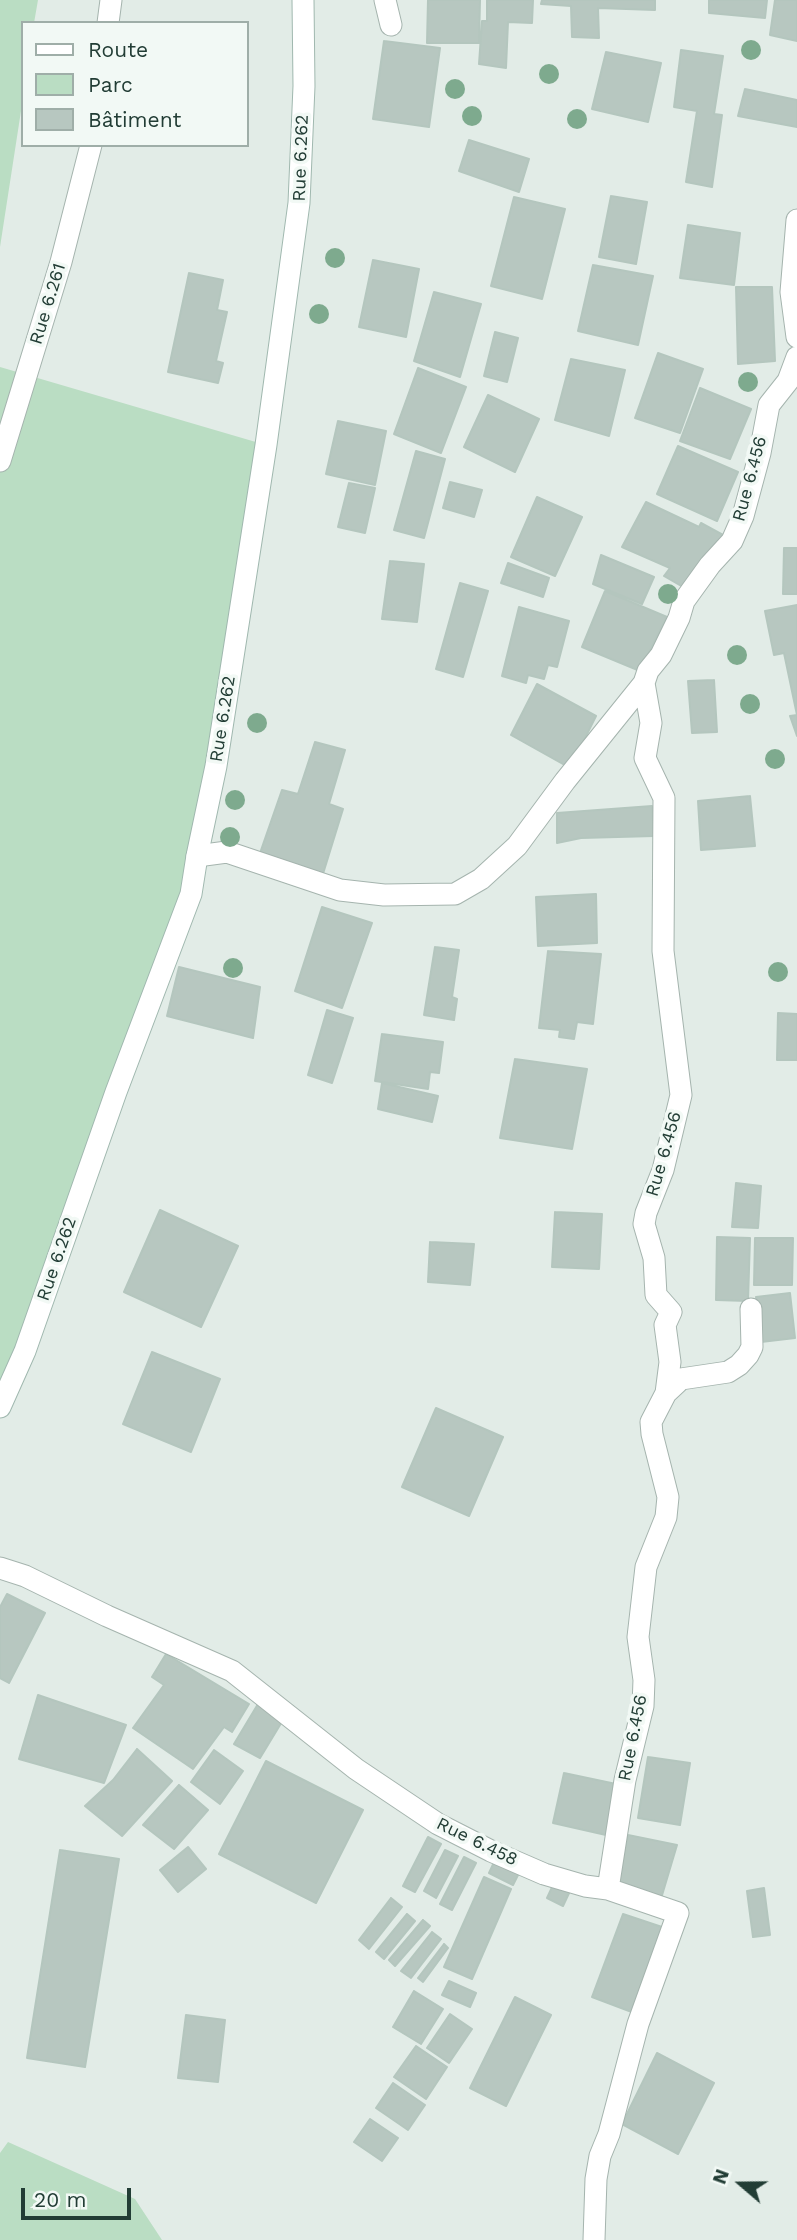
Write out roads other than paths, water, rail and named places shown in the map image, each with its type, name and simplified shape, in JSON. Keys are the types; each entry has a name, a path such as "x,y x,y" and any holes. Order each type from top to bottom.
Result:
{"street":[{"path":"108,21 111,0"},
{"name":"Rue 6.262","path":"0,1406 25,1351 116,1093 191,894 216,766 267,445 299,203 303,0"},
{"path":"385,0 391,25"},
{"name":"Rue 6.261","path":"0,461 61,262 90,147"},
{"path":"797,220 791,292 797,338"},
{"name":"Rue 6.456","path":"608,1889 625,1780 643,1706 638,1637 646,1567 666,1517 668,1497 651,1422 666,1394 670,1362 665,1325 671,1311 656,1295 653,1251 644,1224 663,1170 681,1095 663,951 664,798 645,758 651,723 644,683 648,671 661,654 679,618 684,601 710,565 732,541 760,453 769,405 788,381 797,357"},
{"path":"197,856 227,852 340,890 384,895 454,894 481,879 517,846 644,683"},
{"path":"666,1394 681,1380 728,1372 739,1365 752,1347 751,1309"},
{"name":"Rue 6.458","path":"0,1568 24,1576 232,1671 356,1769 438,1824 491,1851 544,1874 585,1886 608,1889 678,1913 638,2024 609,2134 600,2156 596,2179 594,2240"}]}
